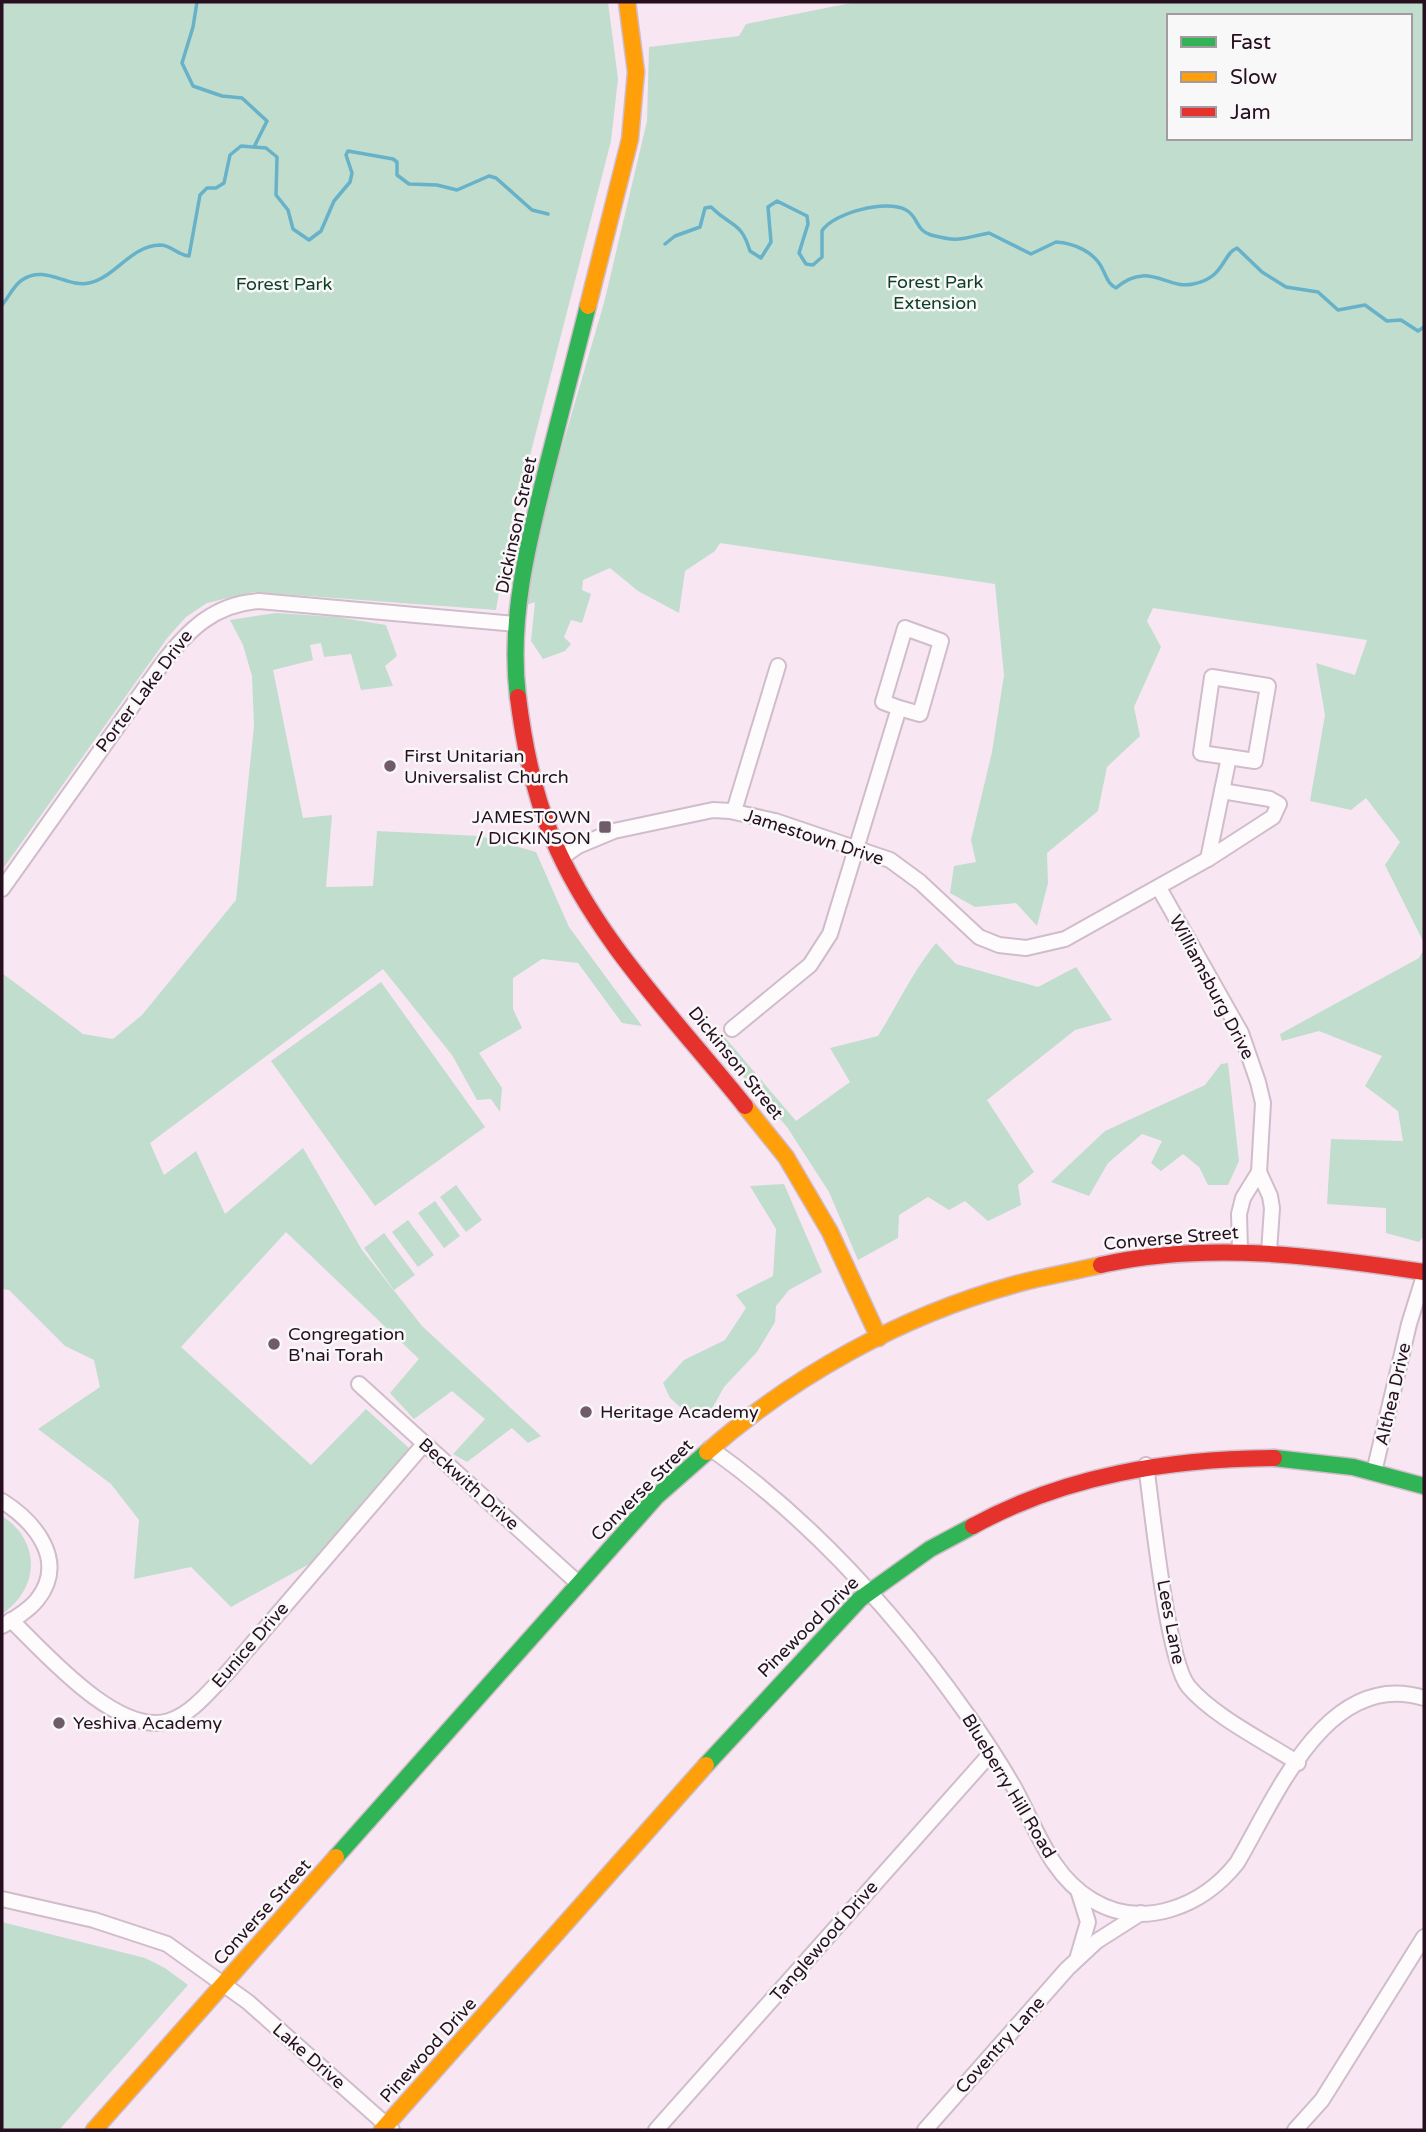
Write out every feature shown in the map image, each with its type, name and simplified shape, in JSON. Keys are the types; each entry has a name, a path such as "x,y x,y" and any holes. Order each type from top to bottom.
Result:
{"main road":[{"name":"Dickinson Street","path":"627,2 636,72 630,139 531,530 516,624 514,670 525,751 539,808 561,858 605,932 793,1167 830,1232 879,1338"},
{"name":"Converse Street","path":"94,2130 657,1496 710,1448 798,1385 879,1338 964,1299 1051,1273 1129,1258 1240,1251 1328,1255 1424,1274"},
{"name":"Pinewood Drive","path":"387,2129 750,1714 831,1627 869,1592 944,1540 995,1513 1081,1481 1146,1465 1192,1458 1316,1462 1374,1472 1424,1486"}],"street":[{"name":"Porter Lake Drive","path":"2,889 162,664 188,631 210,614 235,604 259,601 516,624"},
{"path":"905,628 942,641 920,714 900,708 883,702 905,628"},
{"path":"734,811 778,666"},
{"path":"1212,677 1268,686 1255,761 1229,757 1201,753 1212,677"},
{"path":"732,1029 819,954 830,934 900,708"},
{"path":"1208,859 1229,757"},
{"name":"Jamestown Drive","path":"561,858 578,846 614,831 713,810 734,811 775,821 898,865 967,929 985,940 1013,948 1032,948 1065,939 1159,888 1273,817 1279,804 1270,799 1222,791"},
{"name":"Williamsburg Drive","path":"1159,888 1250,1053 1263,1103 1259,1172 1270,1196 1272,1208 1269,1252"},
{"name":"Williamsburg Drive","path":"1240,1251 1239,1214 1243,1198 1259,1172"},
{"name":"Althea Drive","path":"1374,1472 1424,1274"},
{"name":"Beckwith Drive","path":"359,1384 579,1584"},
{"name":"Eunice Drive","path":"6,1623 111,1709 135,1720 171,1721 194,1705 227,1673 424,1444"},
{"name":"Blueberry Hill Road","path":"710,1448 784,1508 869,1592 940,1678 992,1752 1050,1858 1077,1889 1100,1904 1141,1913 1161,1912 1185,1905 1225,1878 1324,1726 1350,1705 1372,1696 1395,1692 1424,1698"},
{"name":"Lees Lane","path":"1146,1465 1173,1645 1182,1677 1212,1707 1298,1763"},
{"path":"2,1501 36,1528 47,1559 47,1577 40,1596 6,1623"},
{"name":"Tanglewood Drive","path":"656,2130 992,1752"},
{"name":"Coventry Lane","path":"1076,1961 1086,1938 1088,1922 1077,1889"},
{"path":"2,1899 94,1920 147,1936 176,1950 223,1985"},
{"name":"Coventry Lane","path":"925,2130 1076,1961 1097,1941 1141,1913"},
{"path":"1295,2130 1322,2101 1424,1937"},
{"name":"Lake Drive","path":"223,1985 248,2002 387,2129"}],"green space":[{"name":"Forest Park","path":"2,2 608,2 618,79 611,141 509,537 496,610 254,592 207,603 186,617 168,637 2,870"},
{"name":"Forest Park Extension","path":"856,2 1424,2 1424,943 1385,865 1400,842 1366,798 1351,810 1310,801 1325,715 1316,663 1355,675 1367,640 1153,608 1147,621 1161,647 1134,707 1140,736 1107,767 1098,811 1047,853 1048,883 1037,926 1016,903 975,907 950,893 954,866 976,862 971,840 992,752 1004,675 995,584 720,543 715,551 685,571 679,613 638,591 610,568 583,580 582,590 591,594 582,623 571,620 564,637 571,644 565,651 543,659 531,641 535,602 524,606 554,474 604,303 647,121 649,47 739,36 746,24"},
{"path":"276,613 337,617 386,625 397,656 385,666 393,686 361,690 351,654 324,657 321,643 310,645 313,660 273,670 303,818 332,815 326,887 373,886 377,831 480,836 536,852 569,927 642,1026 622,1023 578,963 542,959 513,978 513,1009 522,1028 479,1053 502,1088 500,1112 491,1099 477,1100 452,1055 383,969 150,1143 164,1175 196,1151 225,1214 303,1148 362,1250 422,1326 541,1436 528,1443 512,1428 467,1462 453,1454 485,1419 452,1391 414,1419 390,1393 419,1359 286,1232 181,1347 311,1465 366,1409 410,1449 313,1562 231,1607 191,1567 134,1579 139,1520 111,1484 38,1429 100,1387 94,1360 65,1346 9,1290 2,1289 2,973 83,1034 113,1039 142,1015 236,900 254,726 252,676 243,645 230,620"},
{"path":"936,943 956,964 1038,987 1076,967 1112,1020 1075,1030 987,1100 1034,1172 1018,1185 1021,1205 988,1221 965,1201 949,1210 928,1197 899,1215 898,1238 858,1260 829,1192 787,1127 713,1042 723,1035 796,1121 850,1082 830,1048 878,1036"},
{"path":"1424,949 1424,1236 1419,1242 1386,1233 1386,1208 1327,1204 1331,1139 1403,1141 1398,1111 1365,1086 1382,1056 1319,1031 1282,1041 1280,1034 1419,958"},
{"path":"381,982 485,1127 375,1206 271,1061"},
{"path":"1228,1063 1239,1161 1228,1185 1208,1185 1199,1167 1183,1154 1161,1171 1151,1163 1162,1141 1142,1134 1108,1163 1089,1196 1051,1182 1105,1131 1205,1085 1221,1064"},
{"path":"784,1184 822,1272 789,1290 776,1306 775,1322 757,1352 724,1387 709,1414 696,1421 670,1398 663,1383 684,1360 725,1340 746,1308 736,1295 773,1276 776,1229 750,1186"},
{"path":"456,1185 482,1220 466,1232 440,1197"},
{"path":"435,1201 460,1236 444,1248 418,1213"},
{"path":"408,1220 434,1255 418,1267 392,1232"},
{"path":"384,1233 415,1275 394,1290 364,1248"},
{"path":"2,1516 15,1526 24,1538 31,1565 24,1591 2,1614"},
{"path":"2,1922 145,1958 165,1968 188,1985 59,2130 2,2130"}],"waterway":[{"path":"197,2 182,63 193,86 222,96 242,98 267,121 255,145"},
{"path":"2,305 16,285 31,276 48,275 81,284 89,283 107,275 140,251 160,245 189,256 200,195 207,188 216,188 224,183 230,155 241,146 266,148 277,157 276,195 288,210 293,229 309,240 321,231 334,201 350,182 352,173 346,155 348,151 393,159 397,162 397,175 409,184 437,185 457,190 489,176 496,178 532,210 548,214"},
{"path":"665,244 675,236 700,227 705,208 711,207 739,229 750,251 761,258 771,242 768,207 777,201 807,216 808,224 799,253 806,264 813,265 822,257 822,231 828,224 861,210 897,207 910,213 926,233 949,239 989,233 1031,254 1056,242 1070,244 1095,258 1109,283 1116,288 1138,276 1184,285 1203,281 1217,272 1228,255 1237,248 1262,272 1286,287 1318,292 1338,310 1365,305 1387,321 1401,320 1418,331 1424,327"}],"traffic: fast":[{"path":"518,697 516,638 522,579 588,306"},
{"path":"336,1857 657,1496 707,1452"},
{"path":"1274,1458 1353,1467 1424,1486"},
{"path":"706,1765 860,1599 930,1549 973,1526"}],"traffic: slow":[{"path":"588,306 630,139 636,72 627,2"},
{"path":"745,1106 786,1157 830,1232 879,1338"},
{"path":"707,1452 775,1398 812,1374 890,1331 971,1298 1024,1282 1101,1265"},
{"path":"382,2130 706,1765"},
{"path":"94,2130 336,1857"}],"traffic: jam":[{"path":"518,697 534,786 545,820 570,874 590,910 639,978 745,1106"},
{"path":"1101,1265 1141,1258 1222,1252 1303,1256 1424,1272"},
{"path":"973,1526 1044,1494 1119,1473 1196,1462 1274,1458"}],"place":[{"name":"First Unitarian Universalist Church","path":"390,766"},
{"name":"JAMESTOWN / DICKINSON","path":"605,827"},
{"name":"Congregation B'nai Torah","path":"274,1344"},
{"name":"Heritage Academy","path":"586,1412"},
{"name":"Yeshiva Academy","path":"59,1723"}]}
